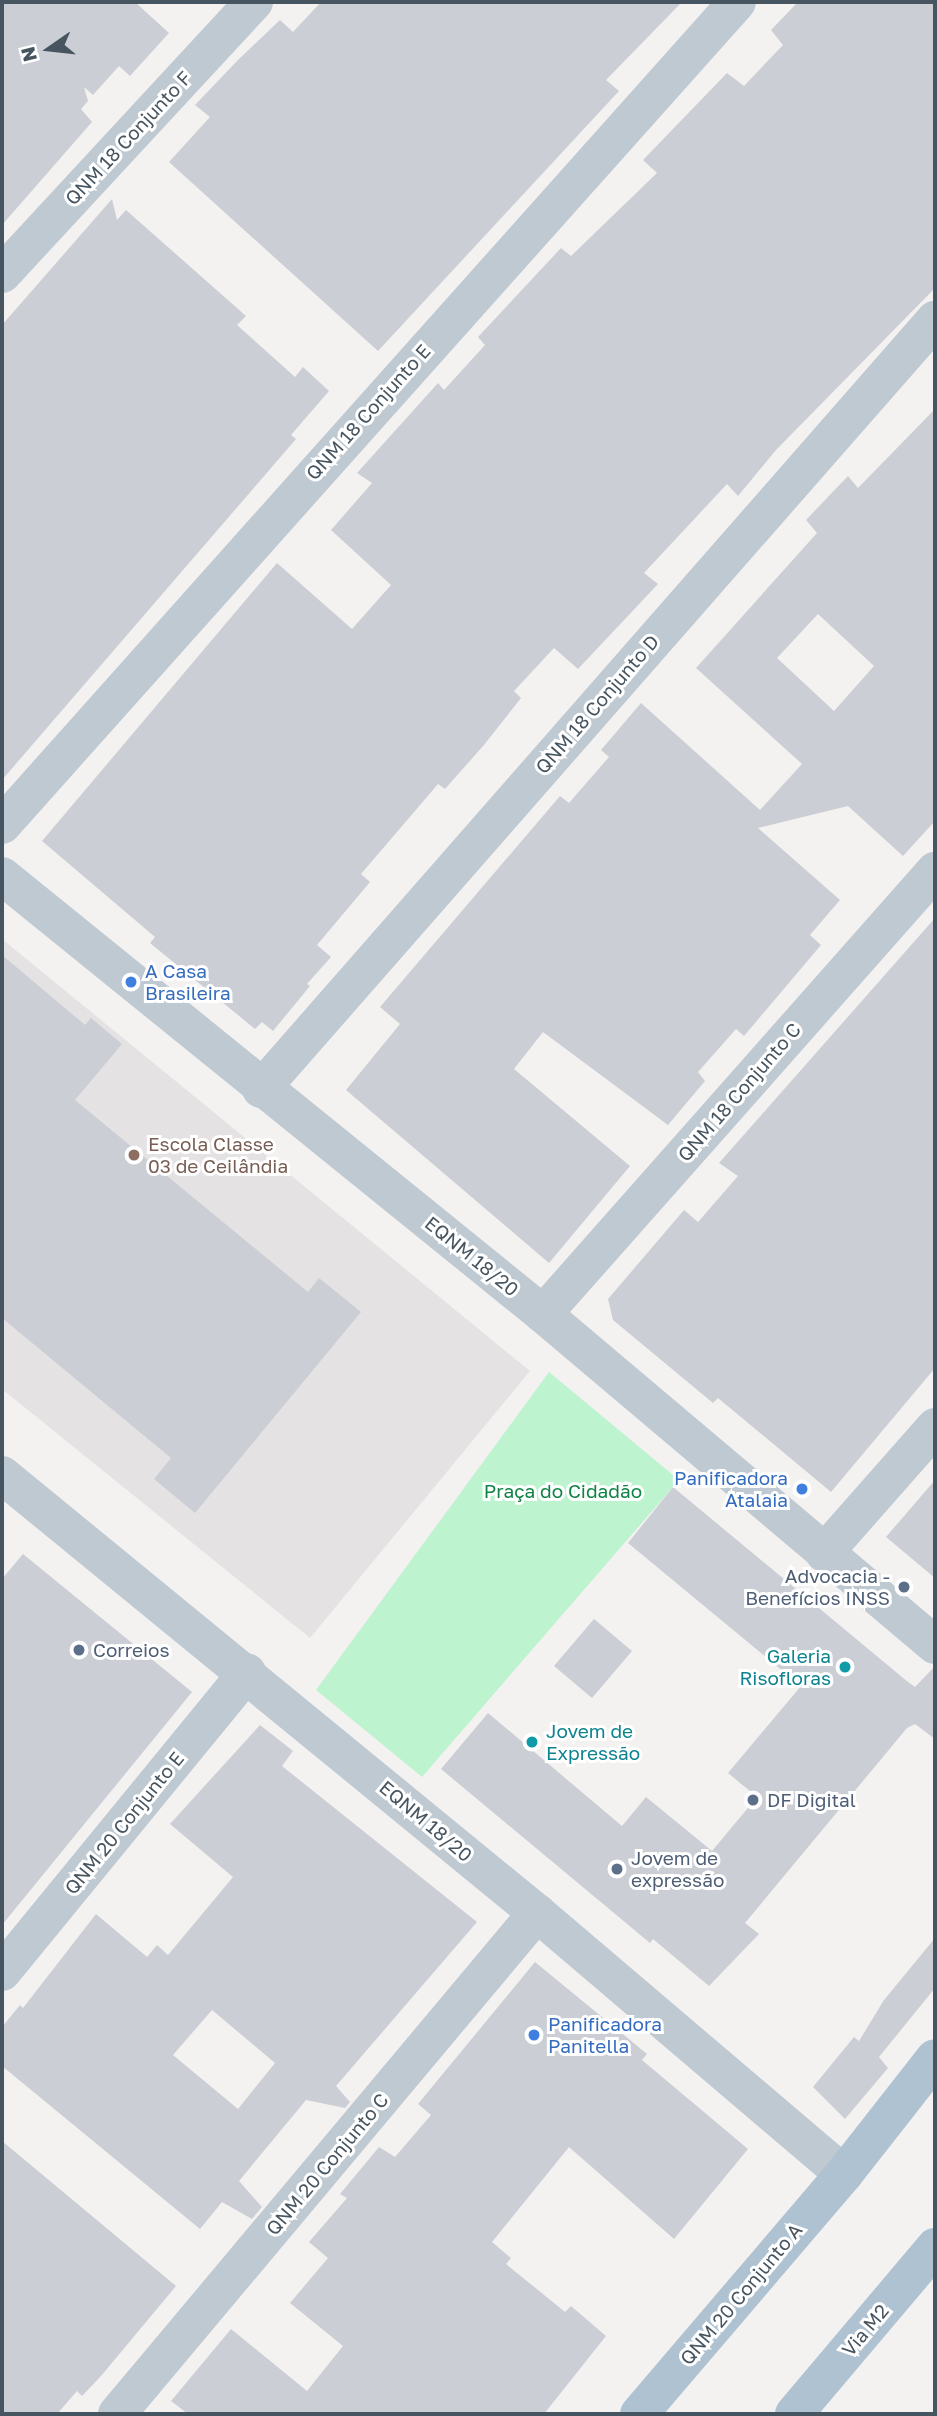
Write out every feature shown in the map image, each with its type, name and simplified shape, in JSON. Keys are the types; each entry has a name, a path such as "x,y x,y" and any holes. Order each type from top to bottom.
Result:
{"main road":[{"path":"844,2174 935,2058"},
{"name":"QNM 20 Conjunto A","path":"641,2413 844,2174"},
{"name":"Via M2","path":"794,2414 935,2247"}],"street":[{"name":"QNM 18 Conjunto F","path":"2,274 254,2"},
{"name":"QNM 18 Conjunto E","path":"2,825 737,2"},
{"name":"QNM 18 Conjunto D","path":"261,1089 935,320"},
{"name":"QNM 18 Conjunto C","path":"543,1314 935,870"},
{"name":"EQNM 18/20","path":"2,876 261,1089 543,1314 935,1645"},
{"path":"824,1553 935,1427"},
{"name":"EQNM 18/20","path":"2,1475 537,1913 844,2174"},
{"name":"QNM 20 Conjunto E","path":"2,1972 247,1673"},
{"name":"QNM 20 Conjunto C","path":"117,2414 537,1913"}],"shaded area":[{"name":"Escola Classe 03 de Ceilândia","path":"2,939 530,1371 310,1638 2,1389"}],"green space":[{"name":"Praça do Cidadão","path":"549,1372 679,1480 422,1777 316,1690"}],"building":[{"path":"2,2 135,2 169,33 130,76 119,66 93,95 84,87 88,101 81,109 92,122 2,225"},
{"path":"321,2 682,2 606,80 619,91 378,351 169,162 210,117 195,105 280,20 293,32"},
{"path":"798,2 935,2 935,288 776,450 738,496 727,484 644,573 658,584 578,669 554,648 514,691 521,698 484,745 445,789 438,784 361,874 370,882 317,945 331,957 307,984 310,986 273,1031 262,1022 255,1029 150,943 155,937 42,841 277,563 352,629 391,585 331,530 372,483 357,473 438,383 444,390 485,345 478,337 561,248 571,256 657,173 643,160 727,73 744,86 783,45 771,30"},
{"path":"112,199 117,220 126,210 246,316 237,325 295,377 303,367 329,391 291,435 296,439 2,780 2,325"},
{"path":"935,409 935,821 903,856 848,806 758,828 840,900 810,935 821,945 744,1036 736,1029 698,1072 705,1081 668,1125 543,1032 514,1069 630,1166 549,1263 346,1090 400,1024 380,1007 560,796 569,803 609,757 601,750 641,703 760,810 802,764 696,668 817,533 806,520 848,476 858,488","holes":["818,614 874,666 834,711 777,658"]},
{"path":"935,918 935,1368 831,1492 718,1398 713,1403 613,1320 608,1299 684,1210 698,1222 738,1176 719,1163"},
{"path":"2,955 85,1025 91,1018 122,1044 75,1100 308,1292 319,1278 361,1312 195,1513 154,1479 171,1458 2,1318"},
{"path":"935,1480 935,1578 886,1537"},
{"path":"673,1487 915,1687 935,1666 935,1739 915,1724 907,1728 745,1923 759,1934 709,1986 653,1939 650,1943 441,1769 488,1713 622,1826 646,1797 712,1851 757,1797 728,1773 801,1686 628,1543"},
{"path":"23,1554 192,1692 2,1925 2,1579"},
{"path":"594,1619 632,1651 592,1698 554,1666"},
{"path":"260,1725 293,1751 282,1766 477,1922 336,2086 350,2102 345,2108 306,2100 239,2181 262,2207 252,2219 222,2202 200,2229 2,2066 2,2027 20,2005 23,2008 96,1914 147,1957 157,1945 168,1955 233,1877 170,1824","holes":["212,2010 275,2063 238,2109 173,2055"]},
{"path":"935,1938 935,1988 879,2057 888,2068 845,2119 813,2087 854,2037 859,2041 884,2000"},
{"path":"535,1962 647,2054 642,2060 748,2149 674,2239 569,2147 492,2242 511,2258 506,2264 565,2312 571,2306 606,2336 544,2414 188,2414 171,2401 231,2329 307,2391 343,2346 290,2303 328,2258 309,2242 347,2198 340,2194 379,2147 395,2157 431,2115 418,2104"},
{"path":"2,2141 176,2286 101,2376 82,2396 77,2391 57,2414 2,2414"}],"place":[{"name":"A Casa Brasileira","path":"131,982"},
{"name":"Escola Classe 03 de Ceilândia","path":"134,1155"},
{"name":"Panificadora Atalaia","path":"802,1489"},
{"name":"Advocacia - Benefícios INSS","path":"904,1587"},
{"name":"Correios","path":"79,1650"},
{"name":"Galeria Risofloras","path":"845,1667"},
{"name":"Jovem de Expressão","path":"532,1742"},
{"name":"DF Digital","path":"753,1800"},
{"name":"Jovem de expressão","path":"617,1869"},
{"name":"Panificadora Panitella","path":"534,2035"}]}
